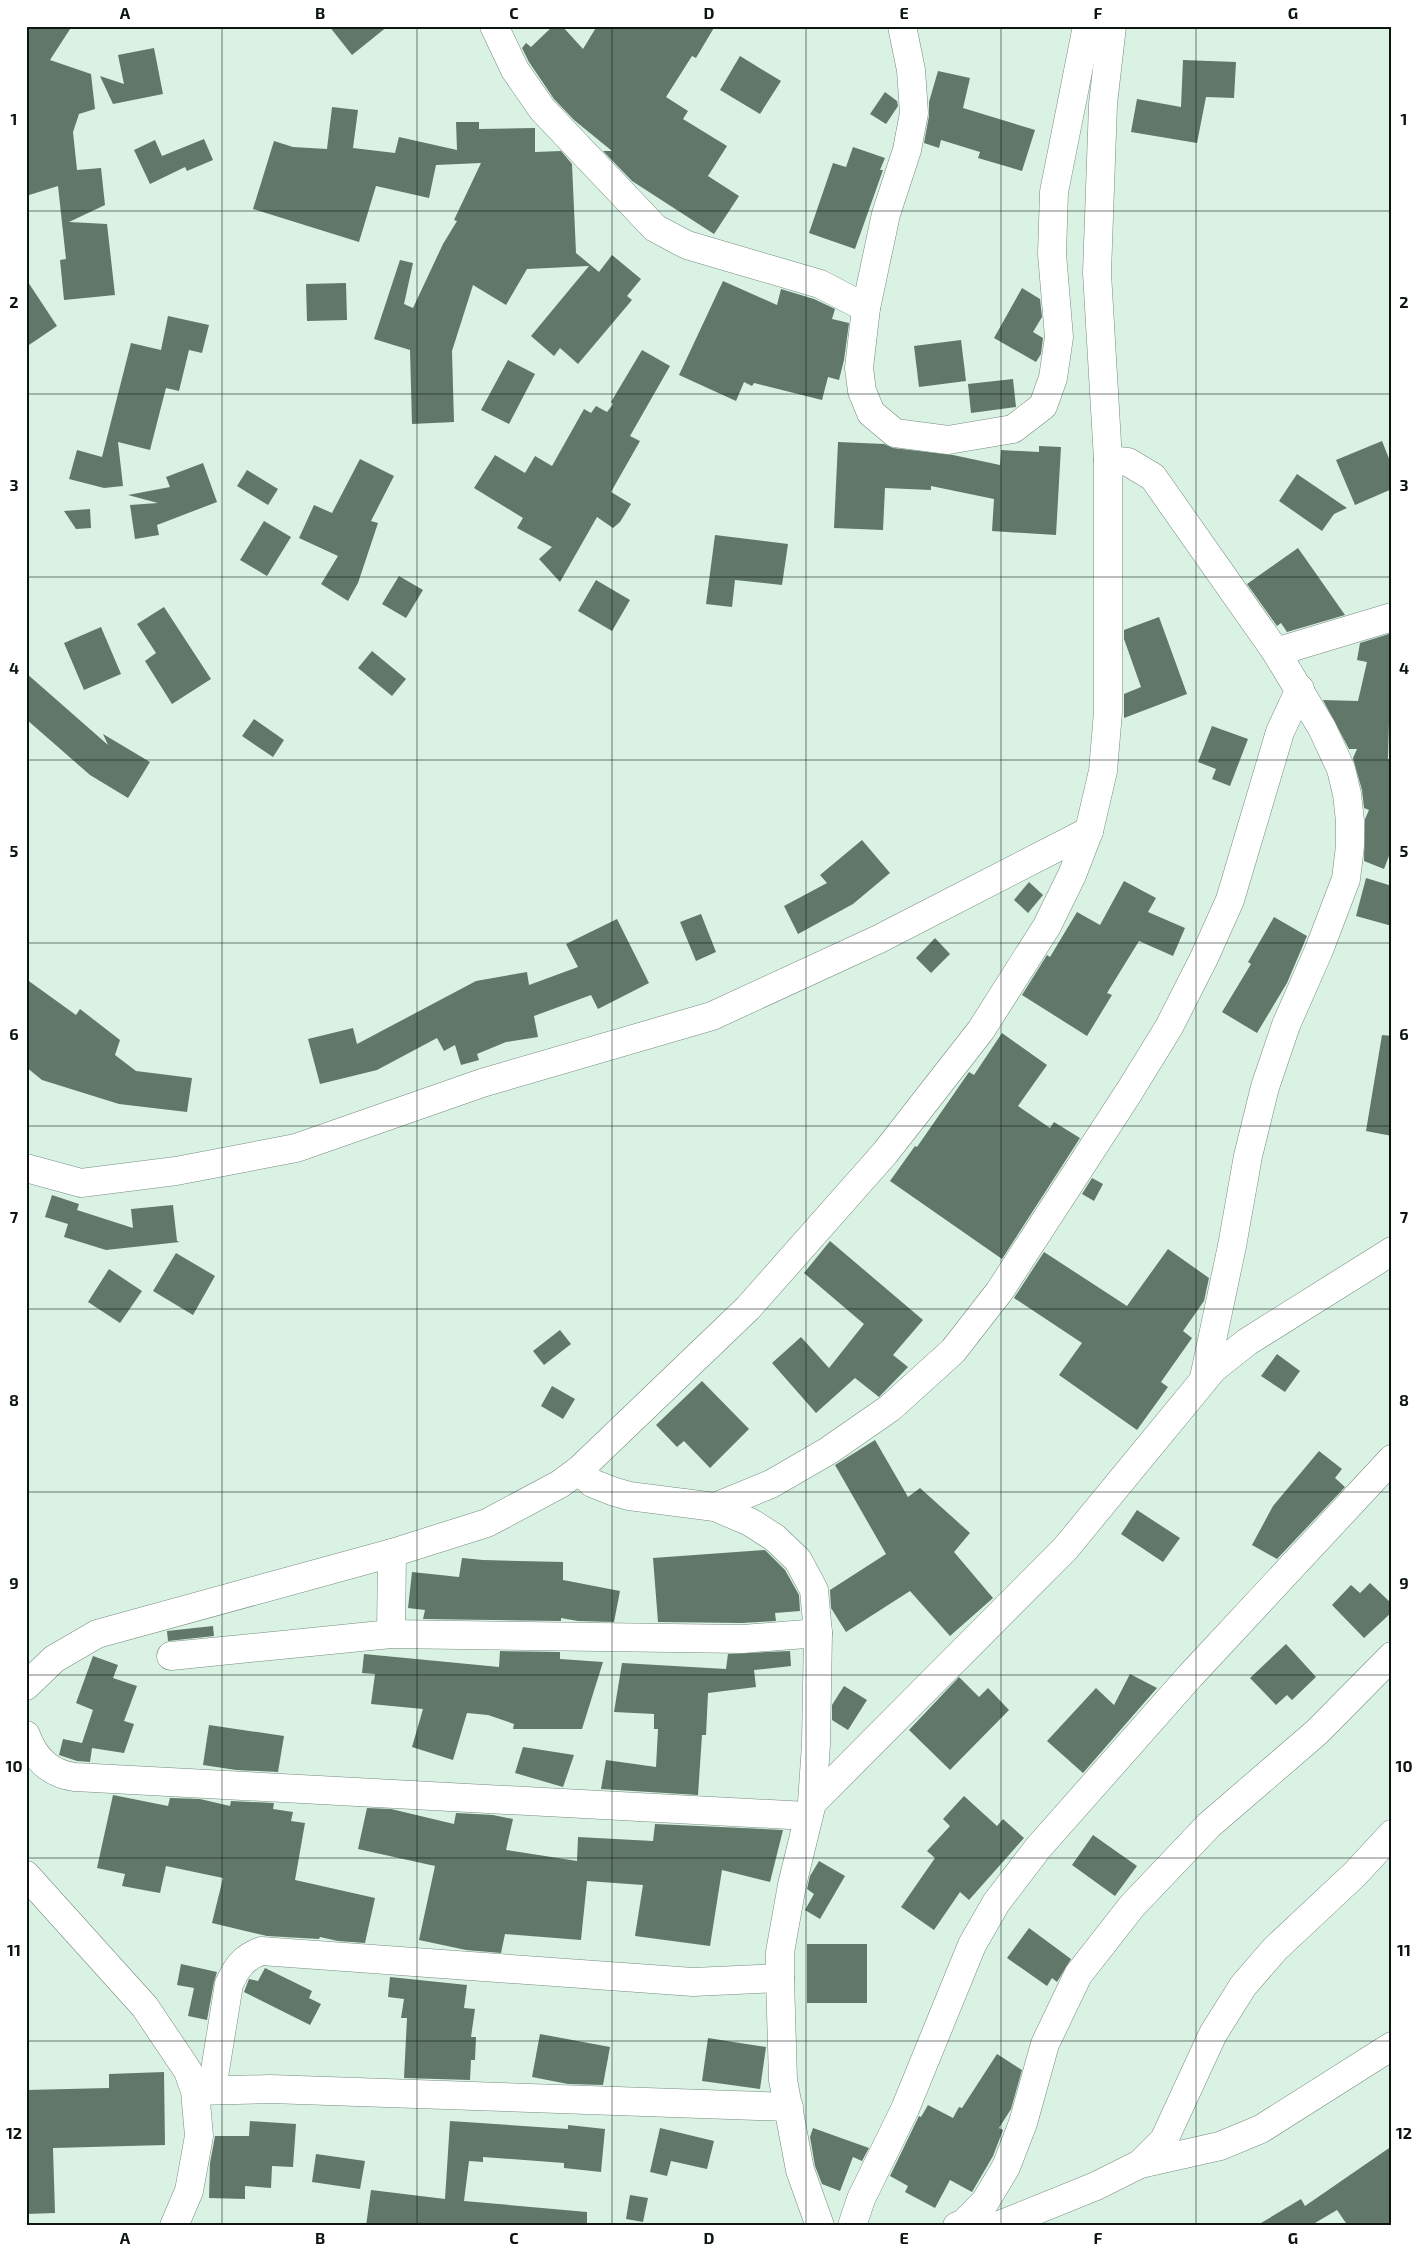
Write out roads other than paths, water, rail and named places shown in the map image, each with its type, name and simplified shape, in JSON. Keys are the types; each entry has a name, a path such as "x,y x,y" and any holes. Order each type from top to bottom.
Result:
{"street":[{"path":"494,26 515,70 542,109 655,228 687,245 820,284 866,308"},
{"path":"902,26 911,70 914,114 906,150 886,214 866,308 859,368 862,391 871,413 895,433 948,440 1013,429 1043,406 1053,378 1059,337 1052,254 1054,192 1087,26"},
{"path":"26,1686 54,1659 97,1634 392,1553 487,1523 560,1484 579,1470 748,1308 885,1154 981,1030 1047,926 1072,875 1089,831 1103,771 1108,712 1108,460 1097,272 1103,104 1112,26"},
{"path":"1108,460 1128,462 1153,477 1300,689 1342,769 1348,794 1350,846 1346,879 1319,950 1286,1025 1265,1087 1248,1156 1232,1246 1204,1378"},
{"path":"1276,652 1392,617"},
{"path":"715,1507 771,1484 828,1451 890,1408 953,1351 998,1292 1129,1092 1168,1027 1204,958 1230,900 1280,732 1300,689"},
{"path":"26,1168 81,1183 176,1171 296,1148 482,1083 712,1016 878,939 1089,831"},
{"path":"26,1735 36,1756 58,1772 75,1777 809,1810 1064,1549 1213,1369 1247,1342 1392,1251"},
{"path":"852,2226 861,2199 905,2109 968,1954 996,1903 1038,1848 1190,1676 1392,1459"},
{"path":"579,1470 592,1483 612,1491 629,1496 715,1507 750,1522 776,1538 798,1560 814,1590 818,1633 816,1744 809,1810 780,1952 780,1978 783,2080 800,2170 820,2226"},
{"path":"390,1634 392,1553"},
{"path":"171,1656 390,1634 742,1639 818,1633"},
{"path":"957,2226 964,2223 985,2202 1006,2167 1023,2123 1045,2044 1078,1975 1132,1906 1209,1825 1317,1732 1392,1656"},
{"path":"1140,2164 1164,2140 1213,2034 1244,1986 1275,1949 1355,1874 1392,1834"},
{"path":"26,1875 145,2007 188,2071 204,2090"},
{"path":"174,2226 189,2191 199,2136 204,2090 229,1984 236,1968 247,1956 261,1951 693,1982 780,1978"},
{"path":"997,2226 1096,2186 1140,2164 1220,2146 1261,2130 1392,2046"},
{"path":"204,2090 270,2089 789,2107"}]}
